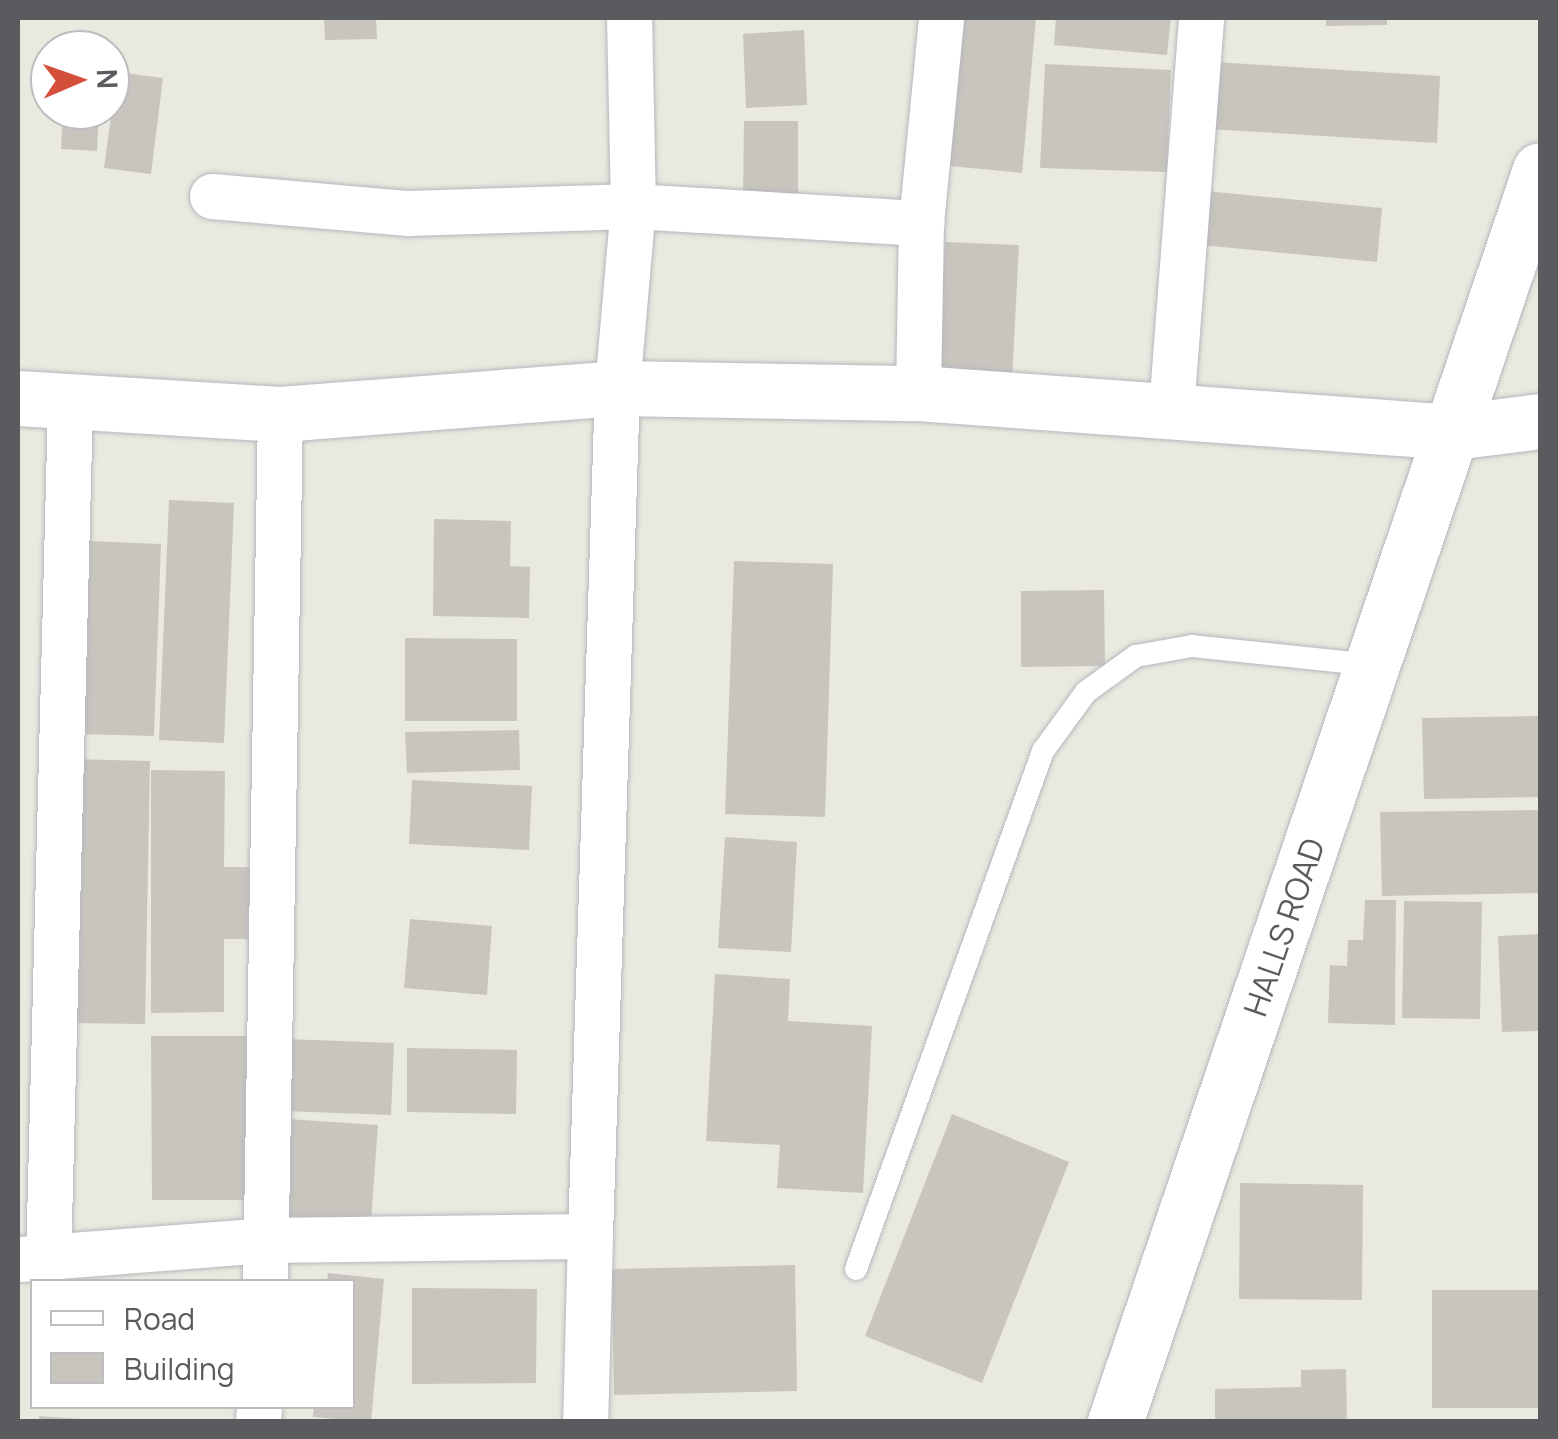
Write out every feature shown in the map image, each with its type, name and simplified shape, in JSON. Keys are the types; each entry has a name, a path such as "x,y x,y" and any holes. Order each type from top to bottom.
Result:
{"street":[{"path":"585,1422 618,388 633,206 629,18"},
{"path":"918,393 921,223 942,18"},
{"path":"1171,409 1201,18"},
{"name":"HALLS ROAD","path":"1114,1422 1540,170"},
{"path":"212,196 408,213 633,206 921,223"},
{"path":"590,1236 267,1261 33,1260 44,400 280,414 618,388 918,393 1454,432 1540,421"},
{"path":"267,1261 280,414"}],"lane":[{"path":"856,1269 1043,751 1086,692 1136,656 1192,646 1373,665"}],"building":[{"path":"324,18 376,18 377,39 325,40"},
{"path":"962,18 1036,18 1022,173 949,166"},
{"path":"1056,18 1171,18 1167,55 1054,45"},
{"path":"1326,18 1387,18 1387,25 1326,26"},
{"path":"804,30 807,105 746,108 743,34"},
{"path":"1214,62 1440,76 1437,143 1209,129"},
{"path":"1045,64 1171,70 1167,172 1040,168"},
{"path":"130,74 163,78 151,174 104,168 109,130 130,130"},
{"path":"744,121 798,121 798,200 743,200"},
{"path":"62,130 98,130 97,151 61,149"},
{"path":"1195,190 1382,208 1377,262 1191,244"},
{"path":"945,242 1019,245 1012,380 938,376"},
{"path":"169,500 234,503 224,743 159,740"},
{"path":"434,519 511,521 510,566 530,567 529,618 433,616"},
{"path":"88,541 161,544 154,736 81,734"},
{"path":"734,561 833,564 825,817 725,814"},
{"path":"1104,590 1105,666 1021,667 1021,591"},
{"path":"405,638 517,639 517,721 405,721"},
{"path":"1539,716 1540,797 1424,799 1422,718"},
{"path":"519,730 520,770 407,773 405,732"},
{"path":"70,759 150,761 145,1024 66,1023"},
{"path":"151,770 225,771 224,867 251,867 251,939 224,939 224,1012 151,1013"},
{"path":"412,780 532,786 529,850 409,844"},
{"path":"1540,810 1540,893 1382,896 1380,812"},
{"path":"725,837 797,842 791,952 718,948"},
{"path":"1365,900 1396,900 1395,1025 1328,1023 1330,965 1347,966 1348,940 1363,940"},
{"path":"1404,901 1482,902 1480,1019 1402,1018"},
{"path":"410,919 492,926 487,995 404,988"},
{"path":"1540,934 1540,1031 1502,1032 1498,936"},
{"path":"715,974 790,979 788,1021 872,1026 863,1193 777,1188 780,1145 706,1141"},
{"path":"151,1036 258,1036 257,1200 152,1200"},
{"path":"286,1039 394,1043 391,1115 284,1111"},
{"path":"407,1048 517,1050 516,1114 407,1112"},
{"path":"952,1114 1069,1162 982,1383 865,1336"},
{"path":"288,1119 378,1125 371,1221 282,1216"},
{"path":"1240,1183 1363,1185 1362,1300 1239,1299"},
{"path":"795,1265 797,1391 614,1395 612,1269"},
{"path":"328,1273 384,1279 371,1422 313,1417 314,1409 355,1409 355,1279 327,1279"},
{"path":"412,1288 537,1289 536,1383 412,1384"},
{"path":"1432,1290 1539,1290 1538,1408 1432,1408"},
{"path":"1346,1369 1347,1422 1215,1422 1215,1389 1301,1387 1301,1370"},
{"path":"39,1416 79,1419 39,1422"}]}
